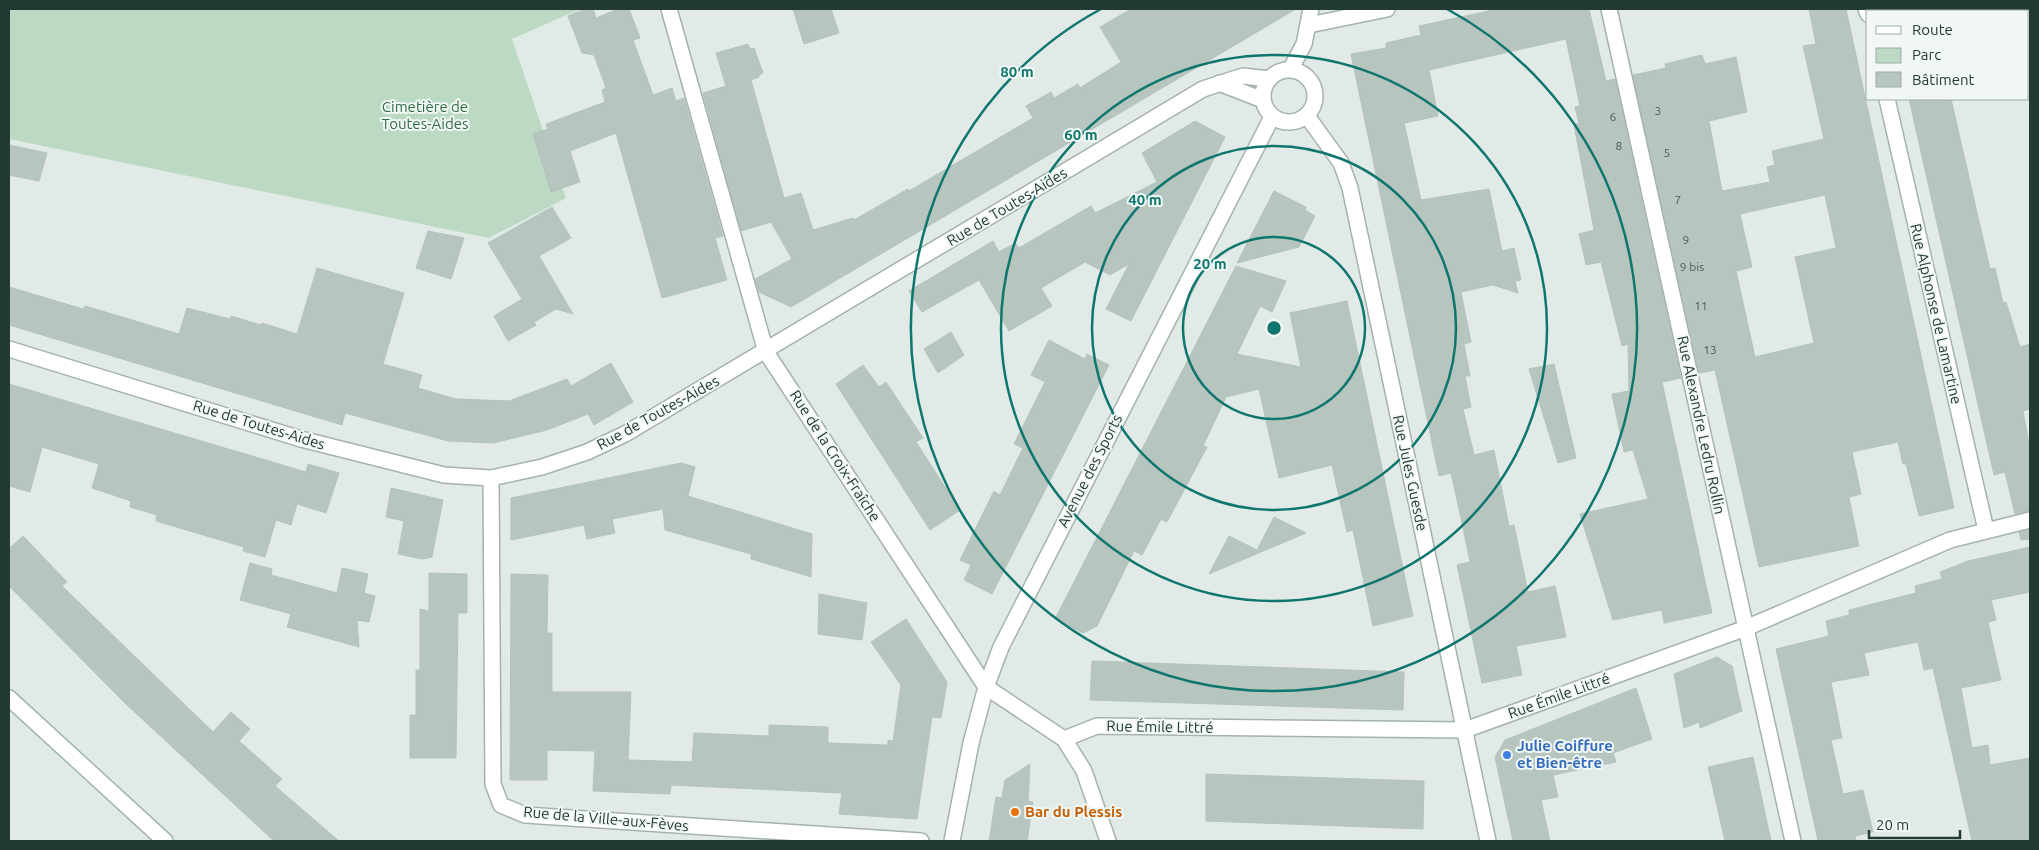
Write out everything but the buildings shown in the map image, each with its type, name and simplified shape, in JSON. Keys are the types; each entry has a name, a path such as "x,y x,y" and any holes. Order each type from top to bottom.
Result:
{"street":[{"name":"Rue de la Croix-Fraîche","path":"669,9 766,352 986,687 1064,739 1084,771 1108,841"},
{"path":"1290,70 1304,44 1311,9"},
{"path":"1309,25 1387,9"},
{"name":"Rue Alexandre Ledru Rollin","path":"1609,9 1793,841"},
{"path":"1290,70 1306,77 1315,92 1315,100 1307,116 1290,123 1272,117 1266,110 1262,92 1269,79 1279,72 1290,70"},
{"name":"Rue de Toutes-Aides","path":"9,349 301,439 397,465 444,475 490,478 542,467 587,452 626,434 1203,89 1243,76 1269,79"},
{"path":"1220,83 1263,100"},
{"name":"Rue Alphonse de Lamartine","path":"1887,100 1986,530"},
{"name":"Rue Jules Guesde","path":"1307,116 1341,162 1350,188 1488,841"},
{"name":"Avenue des Sports","path":"952,841 971,743 986,687 1001,647 1272,117"},
{"name":"Rue de la Ville-aux-Fèves","path":"490,478 492,784 501,805 525,815 921,841"},
{"name":"Rue Émile Littré","path":"1064,739 1097,726 1465,730 1746,628 1950,540 2030,520"},
{"path":"9,698 165,841"}],"green space":[{"name":"Cimetière de Toutes-Aides","path":"9,9 580,9 512,39 566,198 489,238 9,139"}],"place":[{"name":"Julie Coiffure et Bien-être","path":"1507,755"},
{"name":"Bar du Plessis","path":"1015,812"}]}
